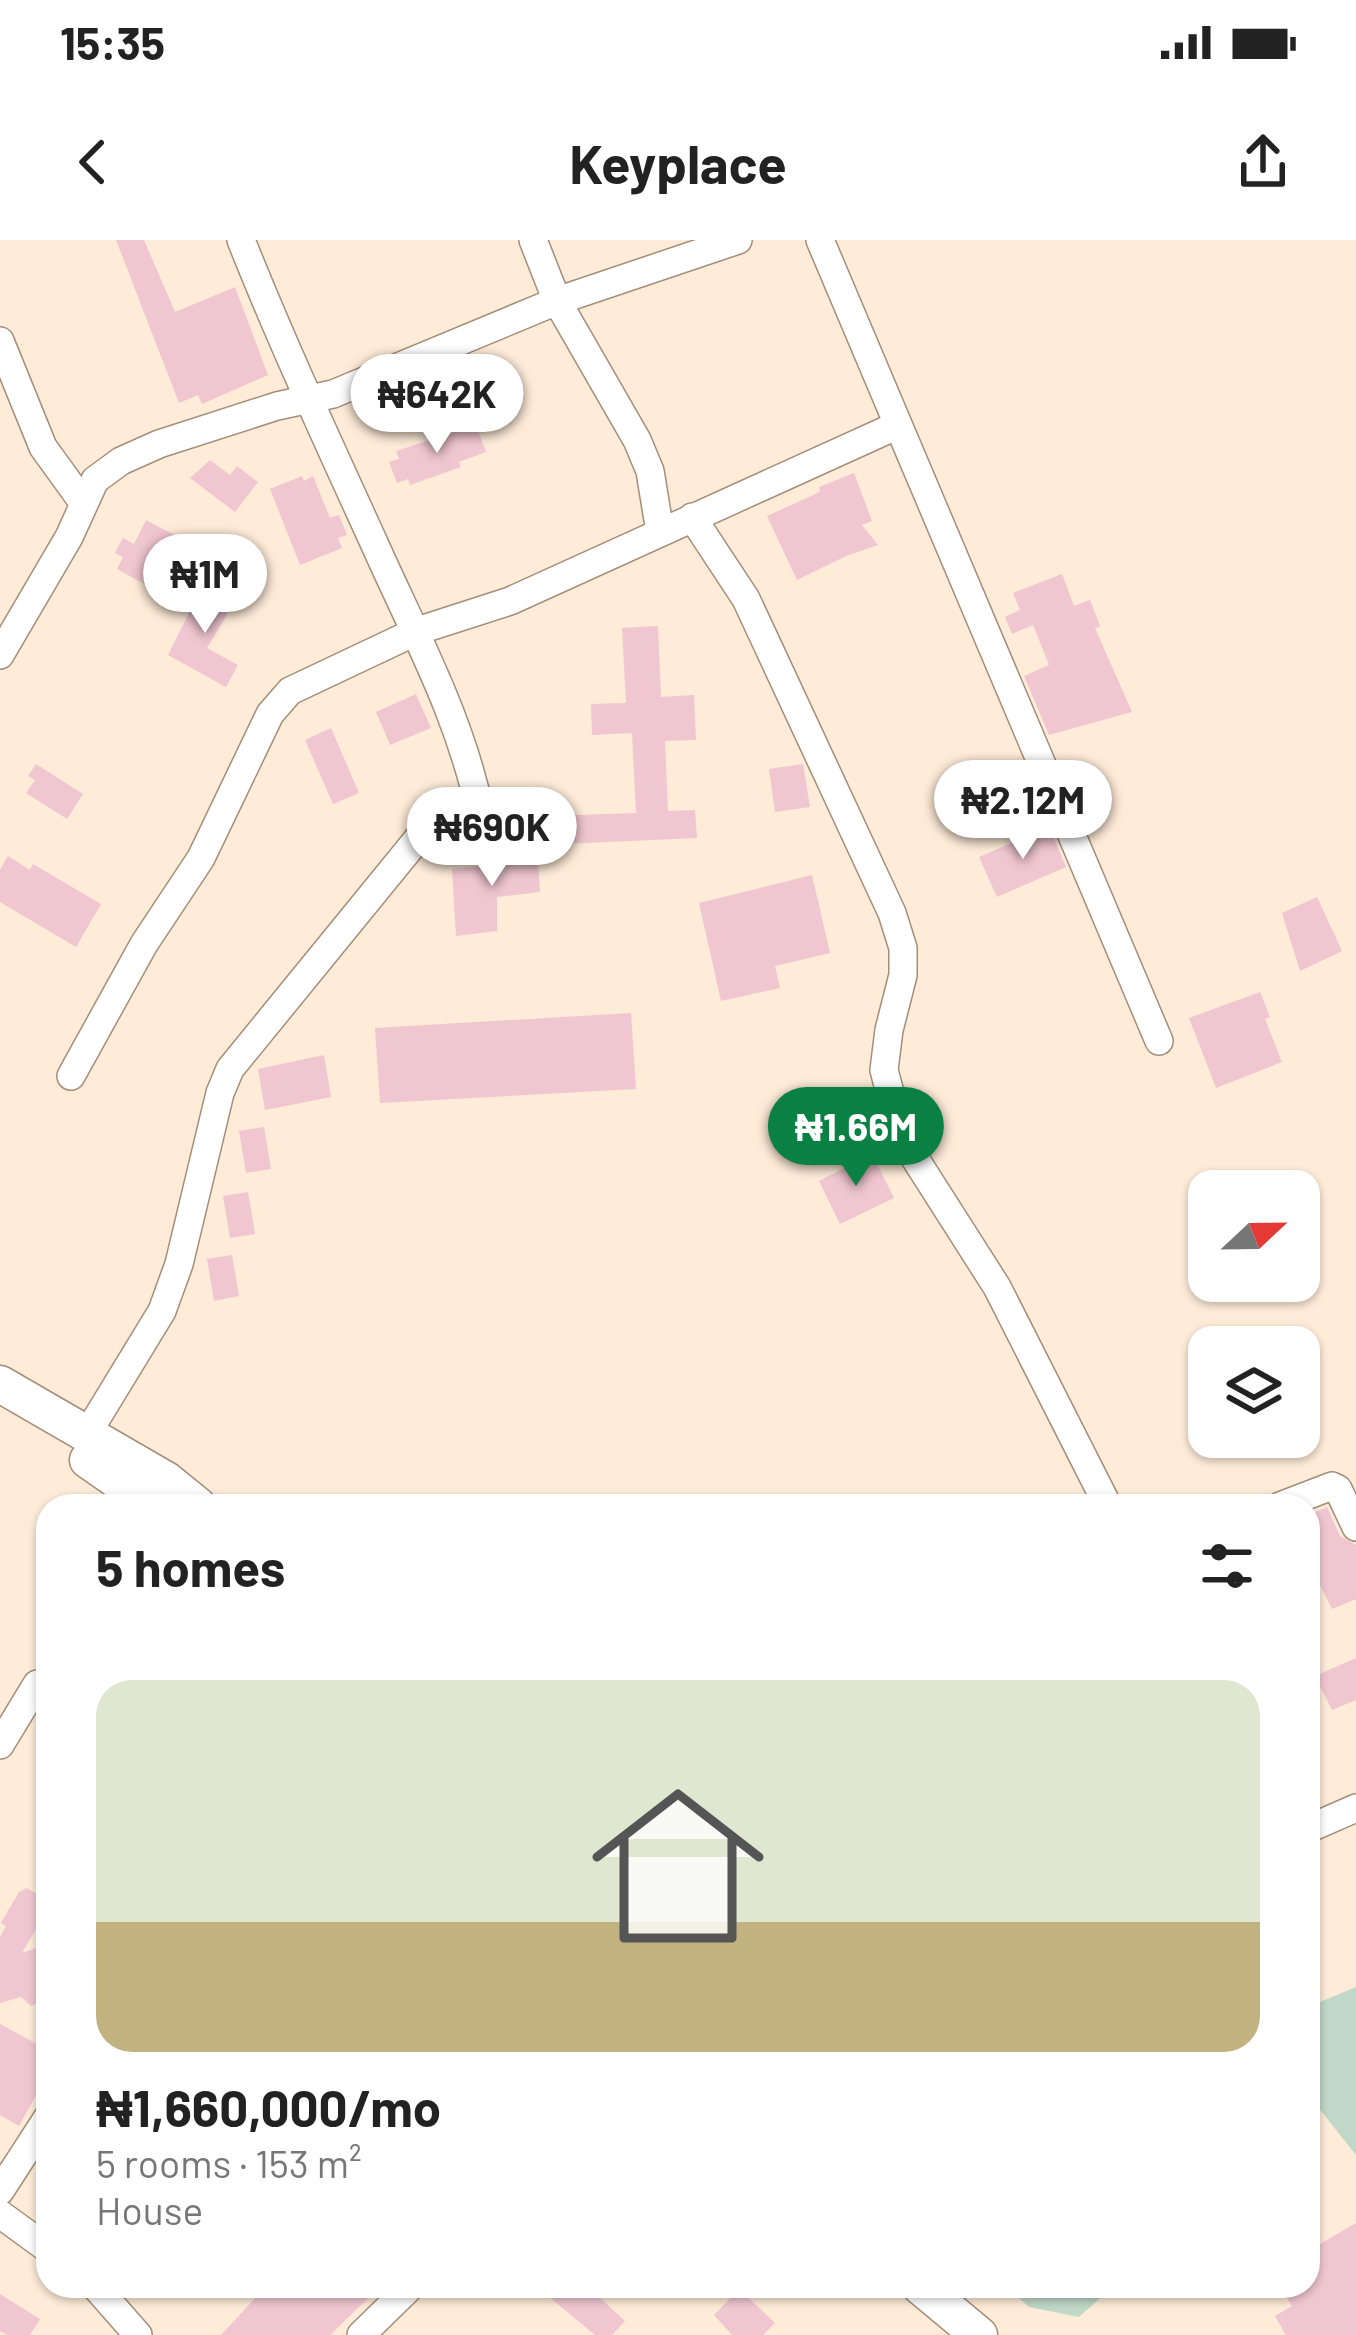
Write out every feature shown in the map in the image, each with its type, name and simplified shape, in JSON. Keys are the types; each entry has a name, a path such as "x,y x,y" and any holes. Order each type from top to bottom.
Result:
{"main road":[{"path":"0,1384 183,1494"},
{"path":"0,1412 71,1448 137,1494"},
{"path":"934,2298 979,2335"},
{"path":"963,2298 1001,2335"}],"street":[{"path":"241,240 437,674 470,767 482,820"},
{"path":"532,240 557,301 637,440 650,471 660,532"},
{"path":"0,655 69,537 95,479 122,461 198,431 310,400 557,301 738,240"},
{"path":"820,240 1159,1041"},
{"path":"0,341 43,447 82,502"},
{"path":"71,1076 144,944 201,858 270,714 290,691 417,631 510,602 898,424"},
{"path":"692,518 746,599 892,913 903,949 903,975 884,1070 902,1138 997,1287 1102,1494"},
{"path":"87,1433 162,1311 179,1264 220,1093 230,1069 420,836 433,826 558,816"},
{"path":"1086,1494 1093,1478"},
{"path":"1311,1494 1332,1486 1338,1489 1356,1527"},
{"path":"0,1745 36,1686"},
{"path":"1320,1824 1356,1808"},
{"path":"0,2191 36,2136"},
{"path":"0,2214 36,2240"},
{"path":"105,2298 138,2335"},
{"path":"362,2335 399,2298"}],"green space":[{"path":"1356,1987 1356,2155 1320,2110 1320,2002"},
{"path":"1019,2298 1100,2298 1079,2317 1029,2307"}],"building":[{"path":"116,240 144,240 175,312 235,287 268,375 202,404 198,395 179,403"},
{"path":"476,425 486,452 459,462 461,467 410,485 408,479 397,483 389,462 399,459 396,451"},
{"path":"210,460 230,475 237,466 258,482 235,512 190,478"},
{"path":"854,473 872,521 862,525 878,545 797,580 767,516"},
{"path":"302,476 304,481 313,476 330,518 339,515 347,535 338,538 342,548 300,565 270,489"},
{"path":"146,520 178,537 174,547 187,553 173,581 155,590 117,569 123,557 115,553 123,538 134,544"},
{"path":"1062,574 1074,606 1090,600 1100,626 1095,628 1132,712 1049,735 1024,676 1049,665 1033,625 1012,634 1005,617 1020,610 1013,593"},
{"path":"205,581 236,600 207,648 238,665 226,687 168,655"},
{"path":"658,626 661,697 694,695 696,740 665,741 668,811 695,810 697,838 563,844 563,833 574,825 576,815 636,813 632,733 592,735 591,704 626,703 622,628"},
{"path":"416,694 431,728 390,745 376,712"},
{"path":"331,728 359,793 333,804 305,740"},
{"path":"36,764 83,794 67,819 26,793 35,780 28,776"},
{"path":"803,764 810,807 775,812 769,769"},
{"path":"1049,827 1066,867 997,897 979,857"},
{"path":"537,846 540,892 497,897 497,931 456,936 452,869 508,864 507,848"},
{"path":"8,856 30,870 33,864 101,904 76,947 0,902 0,870"},
{"path":"812,875 830,953 775,966 780,988 721,1001 699,903"},
{"path":"1317,897 1342,951 1300,971 1282,913"},
{"path":"1260,992 1282,1062 1216,1088 1189,1018"},
{"path":"631,1013 636,1089 380,1103 375,1028"},
{"path":"324,1055 331,1097 265,1110 258,1069"},
{"path":"264,1127 271,1169 246,1173 239,1131"},
{"path":"872,1154 894,1198 840,1224 819,1181"},
{"path":"248,1192 255,1234 230,1238 223,1196"},
{"path":"232,1255 239,1296 214,1301 207,1259"},
{"path":"1327,1507 1340,1536 1356,1545 1356,1599 1332,1609 1320,1585 1320,1510"},
{"path":"1356,1658 1356,1700 1332,1710 1320,1686 1320,1674"},
{"path":"27,1888 36,1894 36,1929 22,1953 36,1948 36,2004 31,2006 21,1997 0,2003 0,1937 6,1926 1,1923 19,1892"},
{"path":"0,2024 36,2044 36,2095 19,2126 0,2115"},
{"path":"1356,2223 1356,2335 1286,2335 1275,2316 1292,2306 1287,2298 1320,2298 1320,2244"},
{"path":"0,2294 40,2319 30,2335 0,2331"},
{"path":"255,2298 369,2298 330,2335 221,2335"},
{"path":"550,2298 600,2298 625,2321 612,2335 595,2335"},
{"path":"730,2298 749,2298 775,2323 763,2335 732,2335 714,2315"}]}
